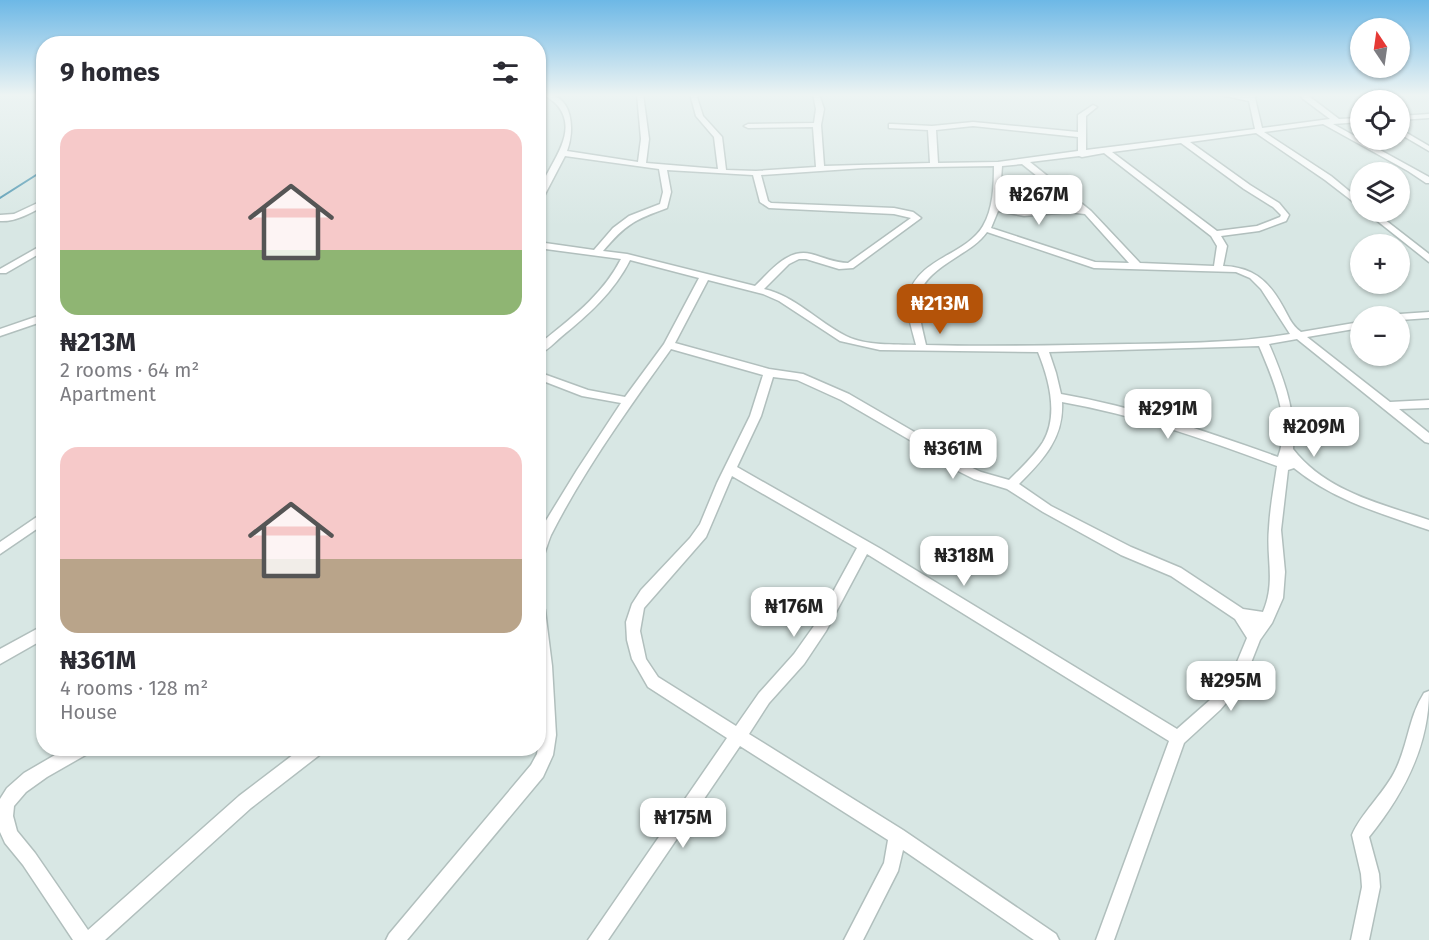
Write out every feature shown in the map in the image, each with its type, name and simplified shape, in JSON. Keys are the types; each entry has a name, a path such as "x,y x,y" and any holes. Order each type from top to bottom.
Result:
{"street":[{"path":"546,185 563,153 567,138"},
{"path":"642,165 645,138"},
{"path":"718,138 723,172"},
{"path":"818,138 820,169"},
{"path":"933,138 934,165"},
{"path":"1081,138 1082,155"},
{"path":"1082,138 1215,234 1222,246 1218,267"},
{"path":"563,153 642,165 756,173 864,166 1025,162 1210,138"},
{"path":"1268,138 1328,177 1350,196"},
{"path":"1354,138 1411,169 1429,182"},
{"path":"1411,138 1429,149"},
{"path":"1184,141 1247,187 1276,204 1285,215 1283,219 1259,228 1215,234"},
{"path":"1025,162 1088,213 1137,267"},
{"path":"921,349 913,306 916,286 948,256 971,243 986,229 995,208 998,164"},
{"path":"596,253 616,230 632,219 664,206 667,202 663,167"},
{"path":"756,173 764,202 774,206 894,211 917,218 849,266 839,266 807,256 796,256 786,262 757,290"},
{"path":"0,218 16,217 36,206"},
{"path":"995,208 1024,213 1068,209 1088,213"},
{"path":"1383,222 1429,259"},
{"path":"986,229 1094,265 1218,267 1238,269 1253,276 1277,304 1288,327 1429,439"},
{"path":"546,246 627,257 757,290 782,299 844,339 880,347 1042,349 1263,342 1350,327"},
{"path":"3,271 36,252"},
{"path":"546,344 604,294 620,273 627,257"},
{"path":"546,533 581,473 628,401 669,345 705,276"},
{"path":"1410,316 1429,315"},
{"path":"0,333 36,319"},
{"path":"1105,940 1178,738 1215,705 1238,678 1254,637 1267,619 1276,598 1278,572 1275,530 1290,428 1285,394 1263,342"},
{"path":"669,345 769,373 799,377 822,385 869,410 960,467 978,476 1011,486 1126,551 1176,572 1240,615 1254,637"},
{"path":"1011,486 1047,446 1058,416 1050,368 1042,349"},
{"path":"769,373 756,419 730,469 702,532 679,561 638,605 633,627 645,674 653,682 897,836 1050,940"},
{"path":"546,378 586,393 628,401"},
{"path":"1056,397 1084,402 1196,432 1283,466 1302,467"},
{"path":"1389,406 1429,404"},
{"path":"1287,450 1302,467 1323,483 1354,498 1429,525"},
{"path":"730,469 759,488 832,526 947,595 1178,738"},
{"path":"0,549 36,523"},
{"path":"597,940 764,698 799,659 821,627 864,547"},
{"path":"1240,615 1267,619"},
{"path":"0,657 36,636"},
{"path":"546,689 548,735 546,748"},
{"path":"1360,940 1371,887 1370,872 1361,847 1360,835 1395,791 1408,760 1415,727 1429,698"},
{"path":"70,756 26,783 13,794 7,802 5,813 6,826 11,838 27,857 84,940"},
{"path":"92,940 245,802 305,756"},
{"path":"395,940 529,780 544,756"},
{"path":"853,940 891,865 897,836"}],"waterway":[{"path":"0,198 36,175"}]}
